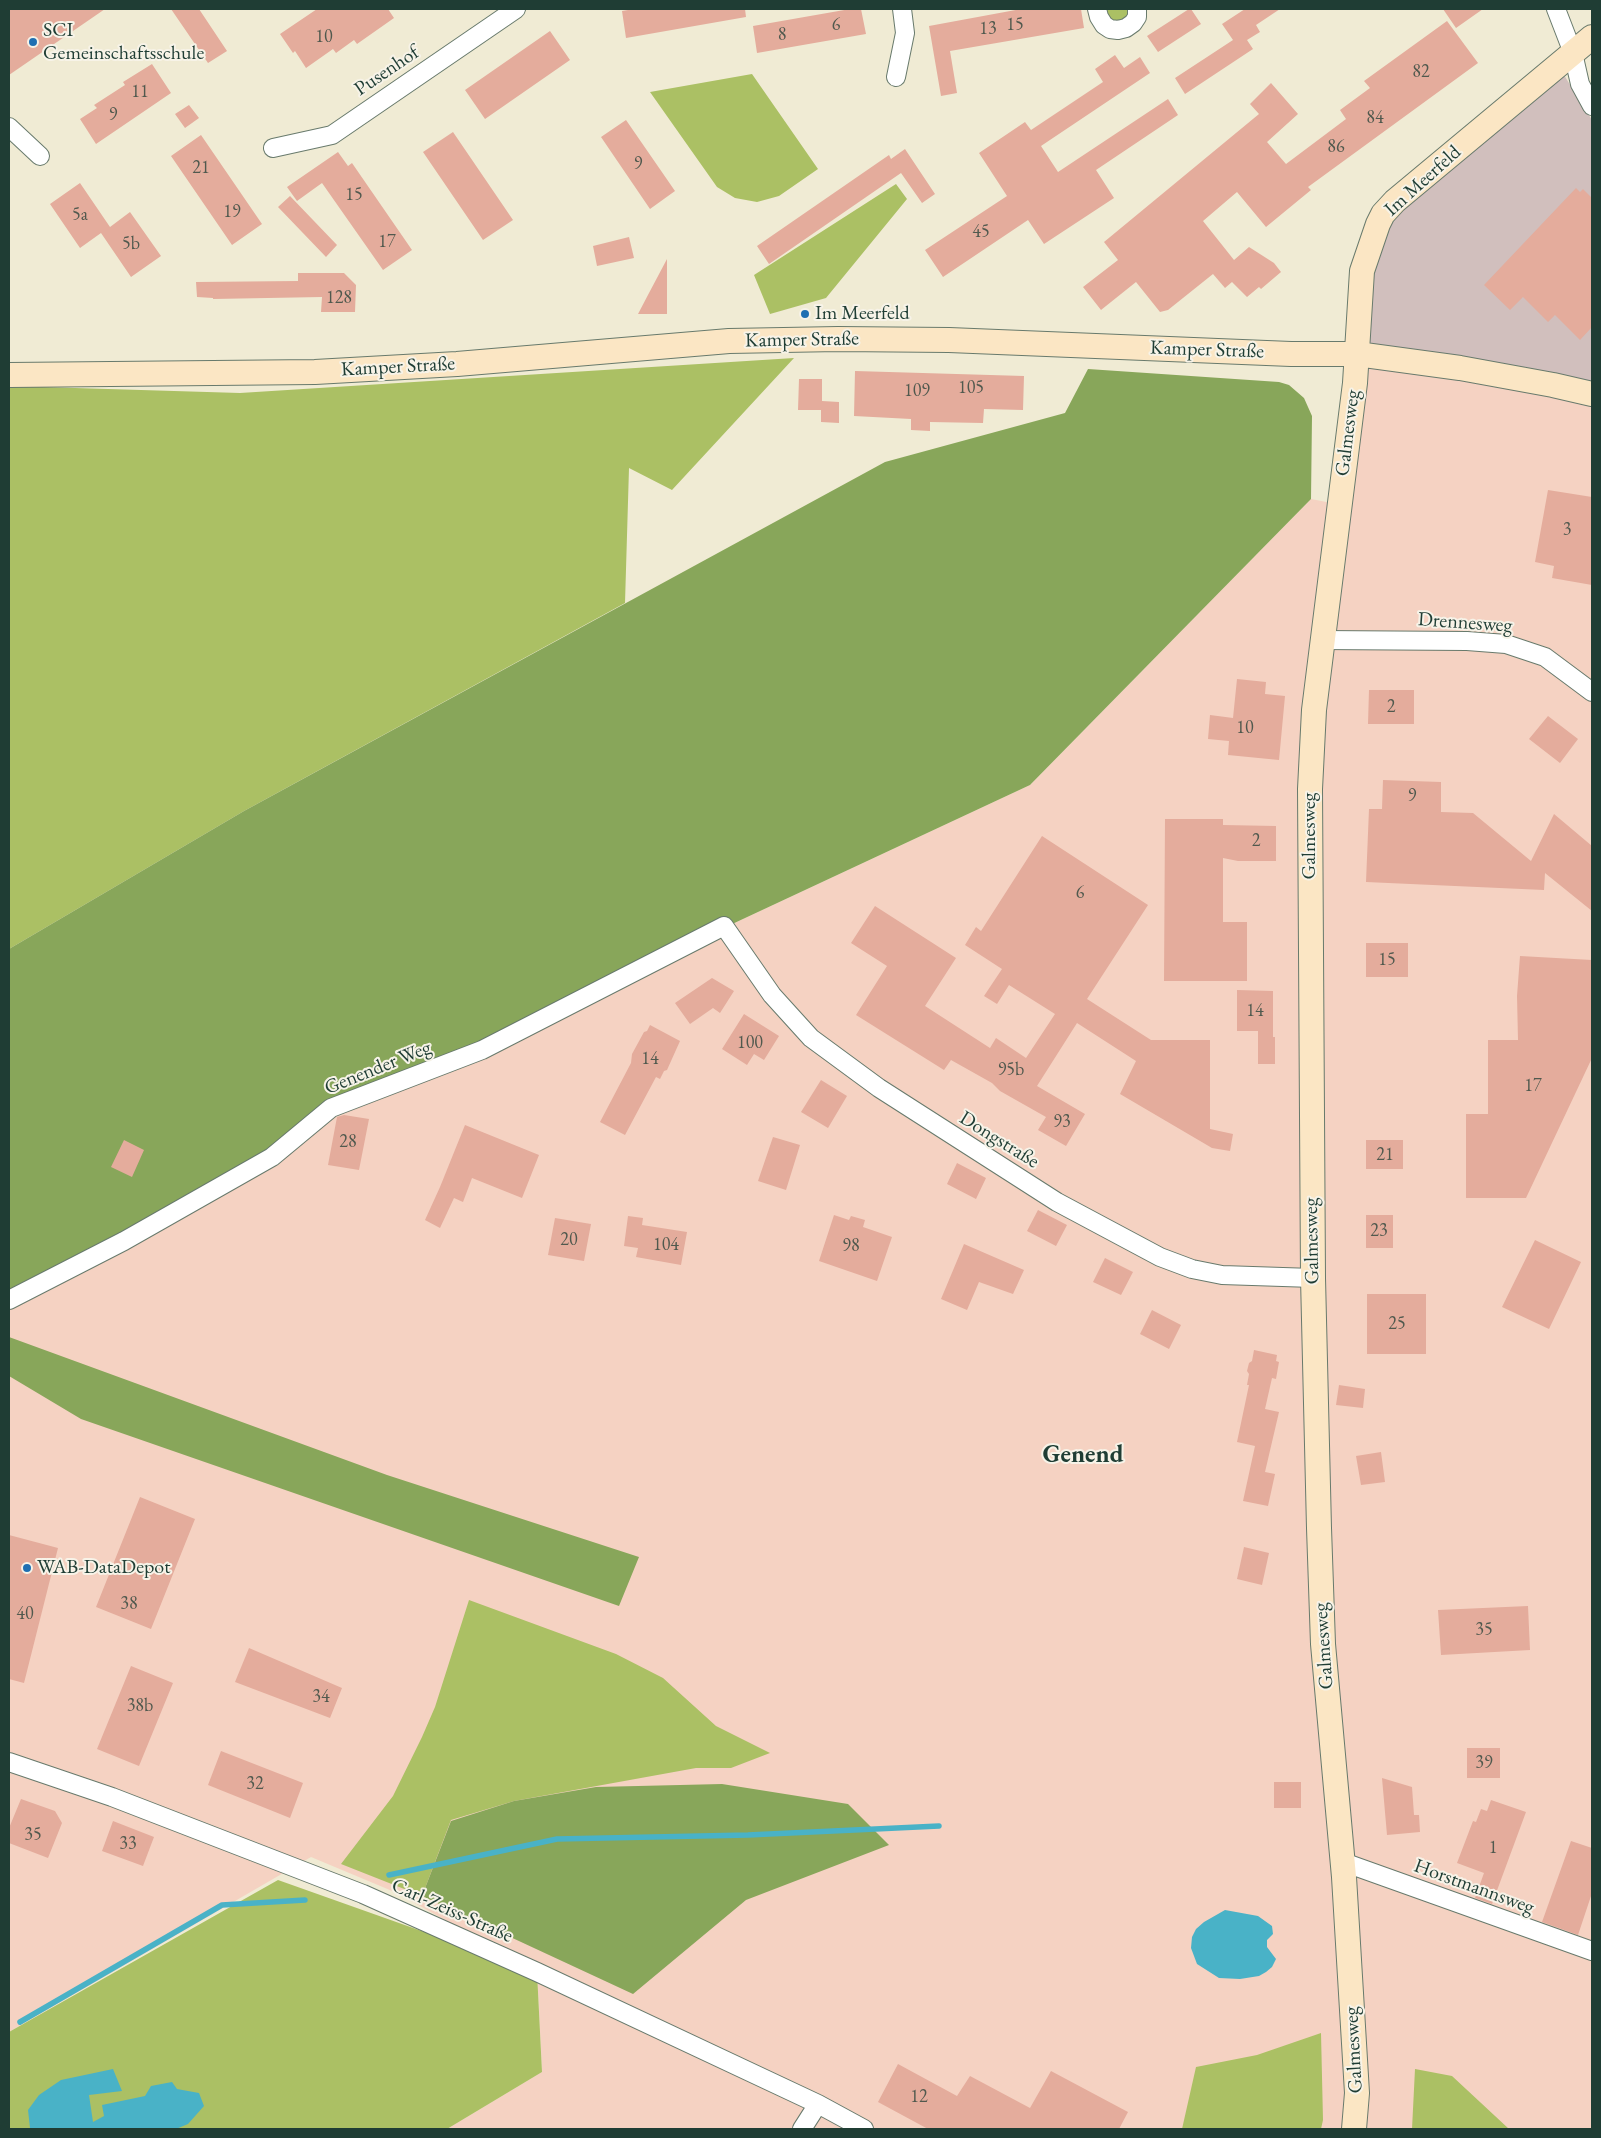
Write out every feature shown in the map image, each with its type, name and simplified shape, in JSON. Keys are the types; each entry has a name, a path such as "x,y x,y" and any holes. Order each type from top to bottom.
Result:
{"street":[{"name":"Pusenhof","path":"274,148 332,134 516,9"},
{"path":"896,77 905,33 902,9"},
{"path":"1097,9 1101,22 1114,30 1122,30 1133,23 1138,9"},
{"path":"1556,9 1573,54 1580,84 1592,106"},
{"name":"Im Meerfeld","path":"1357,354 1362,271 1373,234 1384,214 1408,191 1592,37"},
{"path":"9,127 40,156"},
{"name":"Kamper Straße","path":"9,375 315,372 457,364 667,345 781,340 949,340 1291,354 1357,354 1460,368 1592,394"},
{"name":"Galmesweg","path":"1354,2129 1357,2093 1343,1862 1323,1644 1313,1278 1310,788 1314,710 1321,640 1357,354"},
{"name":"Drennesweg","path":"1321,640 1467,641 1506,644 1545,657 1592,692"},
{"name":"Dongstraße","path":"724,926 772,995 811,1038 879,1088 1057,1202 1160,1257 1192,1269 1222,1275 1313,1278"},
{"name":"Genender Weg","path":"9,1300 124,1241 272,1157 331,1108 482,1050 724,926"},
{"name":"Carl-Zeiss-Straße","path":"9,1762 112,1797 363,1894 536,1972 818,2104 864,2129"},
{"name":"Horstmannsweg","path":"1343,1862 1592,1950"},
{"path":"802,2129 818,2104"}],"shaded area":[{"path":"1559,67 1592,120 1592,394 1360,359 1363,319 1383,220"},
{"path":"1360,359 1592,394 1592,2129 447,2129 542,2072 537,1972 397,1893 311,1857 9,2032 9,1303 331,1108 668,954 1030,785 1311,499 1342,505"}],"green space":[{"path":"1104,9 1129,9 1127,17 1122,22 1112,22"},
{"path":"752,74 818,169 779,196 757,202 735,198 717,187 650,92"},
{"path":"896,184 907,199 826,298 770,314 754,275"},
{"path":"794,358 672,490 629,468 625,603 244,811 9,949 9,386 240,393"},
{"path":"1088,369 1279,382 1289,385 1304,398 1312,416 1311,499 1030,785 668,954 482,1050 331,1108 272,1157 9,1300 9,949 244,811 885,462 1065,413"},
{"path":"9,1337 387,1475 639,1557 619,1606 81,1419 9,1376"},
{"path":"469,1600 616,1654 663,1678 716,1726 770,1753 731,1768 696,1768 514,1801 451,1820 422,1896 341,1864 393,1796 422,1737 435,1707"},
{"path":"722,1784 848,1804 889,1845 746,1900 633,1994 422,1896 451,1821 514,1801 596,1787"},
{"path":"278,1880 537,1972 542,2072 447,2129 9,2129 9,2032"},
{"path":"1321,2033 1323,2120 1321,2129 1182,2129 1196,2067 1257,2055"},
{"path":"1415,2069 1452,2076 1509,2129 1412,2129"}],"water":[{"path":"1225,1910 1258,1916 1272,1926 1273,1934 1267,1940 1267,1947 1276,1959 1272,1967 1266,1972 1259,1976 1240,1979 1219,1978 1197,1964 1191,1948 1192,1937 1196,1929"},
{"path":"113,2069 122,2091 89,2095 93,2122 104,2116 102,2105 145,2096 151,2086 172,2082 177,2089 199,2093 204,2106 188,2124 176,2129 30,2128 28,2110 39,2095 61,2080"}],"building":[{"name":"SCI Gemeinschaftsschule","path":"9,9 105,9 9,75"},
{"path":"171,9 199,9 227,51 208,63"},
{"path":"317,9 388,9 394,18 357,44 354,40 336,53 333,49 306,68 295,51 293,53 280,34"},
{"path":"634,9 745,9 746,17 626,38 622,11"},
{"path":"850,9 861,9 866,34 757,53 753,26"},
{"path":"1021,9 1081,9 1084,28 950,51 957,93 941,96 929,26"},
{"path":"1191,9 1201,24 1158,52 1147,36"},
{"path":"1245,9 1280,9 1256,25 1260,32 1247,40 1253,49 1185,94 1175,78 1233,40 1222,24"},
{"path":"1443,9 1483,9 1456,28"},
{"path":"1447,21 1478,63 1308,187 1311,190 1266,227 1237,192 1203,221 1234,260 1249,247 1274,263 1281,272 1261,289 1259,287 1247,297 1232,282 1225,288 1213,274 1168,310 1160,312 1136,282 1101,310 1083,287 1118,260 1104,242 1259,114 1250,104 1271,83 1298,114 1267,142 1286,164 1346,119 1340,110 1370,88 1364,81"},
{"path":"550,31 570,60 485,119 465,90"},
{"path":"1115,55 1124,68 1140,57 1150,73 1041,146 1058,172 1168,99 1178,115 1096,170 1114,198 1044,244 1028,220 943,277 925,250 1007,196 979,153 1025,122 1031,130 1103,82 1095,69"},
{"path":"152,64 171,93 96,144 80,119 97,108 94,105 125,85 123,82"},
{"path":"189,105 199,118 185,128 175,114"},
{"path":"626,120 675,191 650,209 601,137"},
{"path":"453,132 513,220 483,240 423,152"},
{"path":"201,135 262,224 232,245 171,156"},
{"path":"905,149 935,194 922,203 901,173 769,264 757,246 889,155 891,159"},
{"path":"338,152 348,166 352,163 412,250 383,270 322,183 297,201 287,187"},
{"path":"80,183 110,227 130,212 161,256 131,277 101,233 80,248 50,204"},
{"path":"1576,188 1580,192 1583,189 1592,198 1592,327 1580,340 1555,315 1548,322 1523,297 1510,310 1484,285"},
{"path":"290,196 337,245 326,257 278,207"},
{"path":"629,237 634,258 597,266 593,246"},
{"path":"667,259 667,314 638,314 649,293"},
{"path":"298,273 344,273 356,285 355,312 321,312 322,297 213,299 197,297 196,282 298,281"},
{"path":"855,371 1024,376 1023,410 984,409 983,423 930,422 930,431 911,430 911,419 854,416"},
{"path":"799,379 822,379 822,401 839,402 839,423 821,422 821,410 798,410"},
{"path":"1548,490 1592,497 1592,585 1552,578 1554,566 1535,562"},
{"path":"1237,679 1266,682 1265,694 1285,696 1279,760 1228,755 1229,741 1208,739 1210,715 1233,718"},
{"path":"1369,690 1414,690 1414,724 1368,724"},
{"path":"1548,716 1578,739 1560,763 1529,739"},
{"path":"1383,780 1441,782 1441,812 1473,813 1531,861 1554,814 1592,846 1592,911 1545,873 1544,890 1366,882 1369,809 1382,809"},
{"path":"1165,819 1223,819 1223,825 1276,826 1276,861 1238,861 1223,858 1223,922 1247,922 1247,981 1164,981"},
{"path":"1042,836 1148,905 1087,999 1151,1040 1210,1040 1210,1129 1233,1134 1230,1151 1212,1148 1120,1094 1136,1061 1077,1023 1037,1086 1085,1114 1066,1146 1038,1130 1046,1117 1000,1091 992,1083 951,1060 944,1070 856,1015 887,966 851,943 875,906 956,958 925,1006 990,1048 996,1038 1026,1058 1055,1014 1009,985 997,1004 984,996 1002,969 965,945 976,927 981,931"},
{"path":"1366,943 1408,943 1408,977 1366,977"},
{"path":"1520,956 1592,960 1592,1058 1526,1198 1466,1198 1466,1114 1488,1114 1488,1040 1518,1040 1517,996"},
{"path":"712,978 734,991 720,1013 713,1008 690,1024 675,1003"},
{"path":"1237,990 1273,991 1275,1064 1258,1064 1258,1031 1237,1031"},
{"path":"744,1014 779,1036 764,1060 754,1054 747,1065 722,1049"},
{"path":"650,1025 680,1041 667,1070 664,1071 660,1079 656,1077 625,1135 600,1122 631,1063 632,1054"},
{"path":"821,1080 847,1096 828,1128 801,1112"},
{"path":"344,1115 369,1119 359,1170 328,1165 337,1117"},
{"path":"465,1125 539,1155 522,1198 472,1178 463,1202 454,1198 440,1228 425,1220"},
{"path":"773,1137 800,1145 786,1190 758,1181"},
{"path":"124,1140 144,1150 132,1177 111,1167"},
{"path":"1366,1140 1403,1140 1403,1169 1366,1169"},
{"path":"957,1163 986,1178 976,1199 947,1184"},
{"path":"1038,1210 1067,1225 1056,1246 1027,1231"},
{"path":"834,1215 849,1220 851,1216 865,1220 863,1227 892,1237 877,1281 819,1261"},
{"path":"1366,1215 1393,1215 1393,1248 1366,1248"},
{"path":"628,1216 643,1218 642,1225 687,1232 681,1265 636,1257 638,1248 624,1246"},
{"path":"555,1218 591,1224 584,1261 548,1255"},
{"path":"1535,1240 1581,1262 1549,1329 1502,1307"},
{"path":"964,1244 1024,1270 1013,1294 979,1282 967,1310 941,1299"},
{"path":"1105,1258 1133,1272 1121,1295 1093,1282"},
{"path":"1367,1294 1426,1294 1426,1354 1367,1354"},
{"path":"1152,1310 1181,1325 1169,1349 1140,1334"},
{"path":"1254,1350 1277,1355 1276,1361 1279,1362 1276,1379 1272,1378 1265,1409 1279,1412 1265,1472 1275,1474 1268,1506 1243,1501 1255,1446 1237,1442 1249,1385 1247,1385 1249,1374 1247,1371 1249,1363 1252,1361"},
{"path":"1339,1385 1365,1389 1363,1408 1336,1405"},
{"path":"1381,1452 1385,1482 1361,1485 1356,1456"},
{"path":"140,1497 195,1519 151,1629 96,1607"},
{"path":"9,1535 58,1548 24,1683 9,1679"},
{"path":"1244,1547 1269,1553 1262,1585 1237,1579"},
{"path":"1528,1606 1530,1650 1441,1655 1438,1610"},
{"path":"249,1648 342,1688 330,1718 235,1682"},
{"path":"131,1666 173,1683 139,1766 97,1749"},
{"path":"1467,1748 1500,1748 1500,1778 1467,1778"},
{"path":"221,1751 303,1783 290,1818 208,1785"},
{"path":"1382,1778 1412,1787 1414,1815 1419,1815 1420,1832 1387,1835"},
{"path":"1274,1782 1301,1782 1301,1808 1274,1808"},
{"path":"21,1799 55,1811 62,1823 48,1858 9,1843 9,1828"},
{"path":"1491,1800 1526,1812 1492,1904 1475,1898 1484,1873 1457,1863 1473,1821 1476,1822 1481,1809 1487,1811"},
{"path":"113,1821 154,1837 143,1866 102,1851"},
{"path":"1571,1841 1592,1848 1592,1893 1578,1935 1542,1922"},
{"path":"898,2064 957,2096 970,2076 1030,2108 1051,2071 1128,2112 1119,2129 928,2129 878,2102"}],"waterway":[{"path":"389,1875 557,1839 748,1835 939,1826"},
{"path":"20,2022 222,1905 305,1900"}],"place":[{"name":"SCI Gemeinschaftsschule","path":"33,42"},
{"name":"Im Meerfeld","path":"805,314"},
{"name":"WAB-DataDepot","path":"27,1568"}],"district":[{"name":"Genend","path":"1083,1455"}]}
